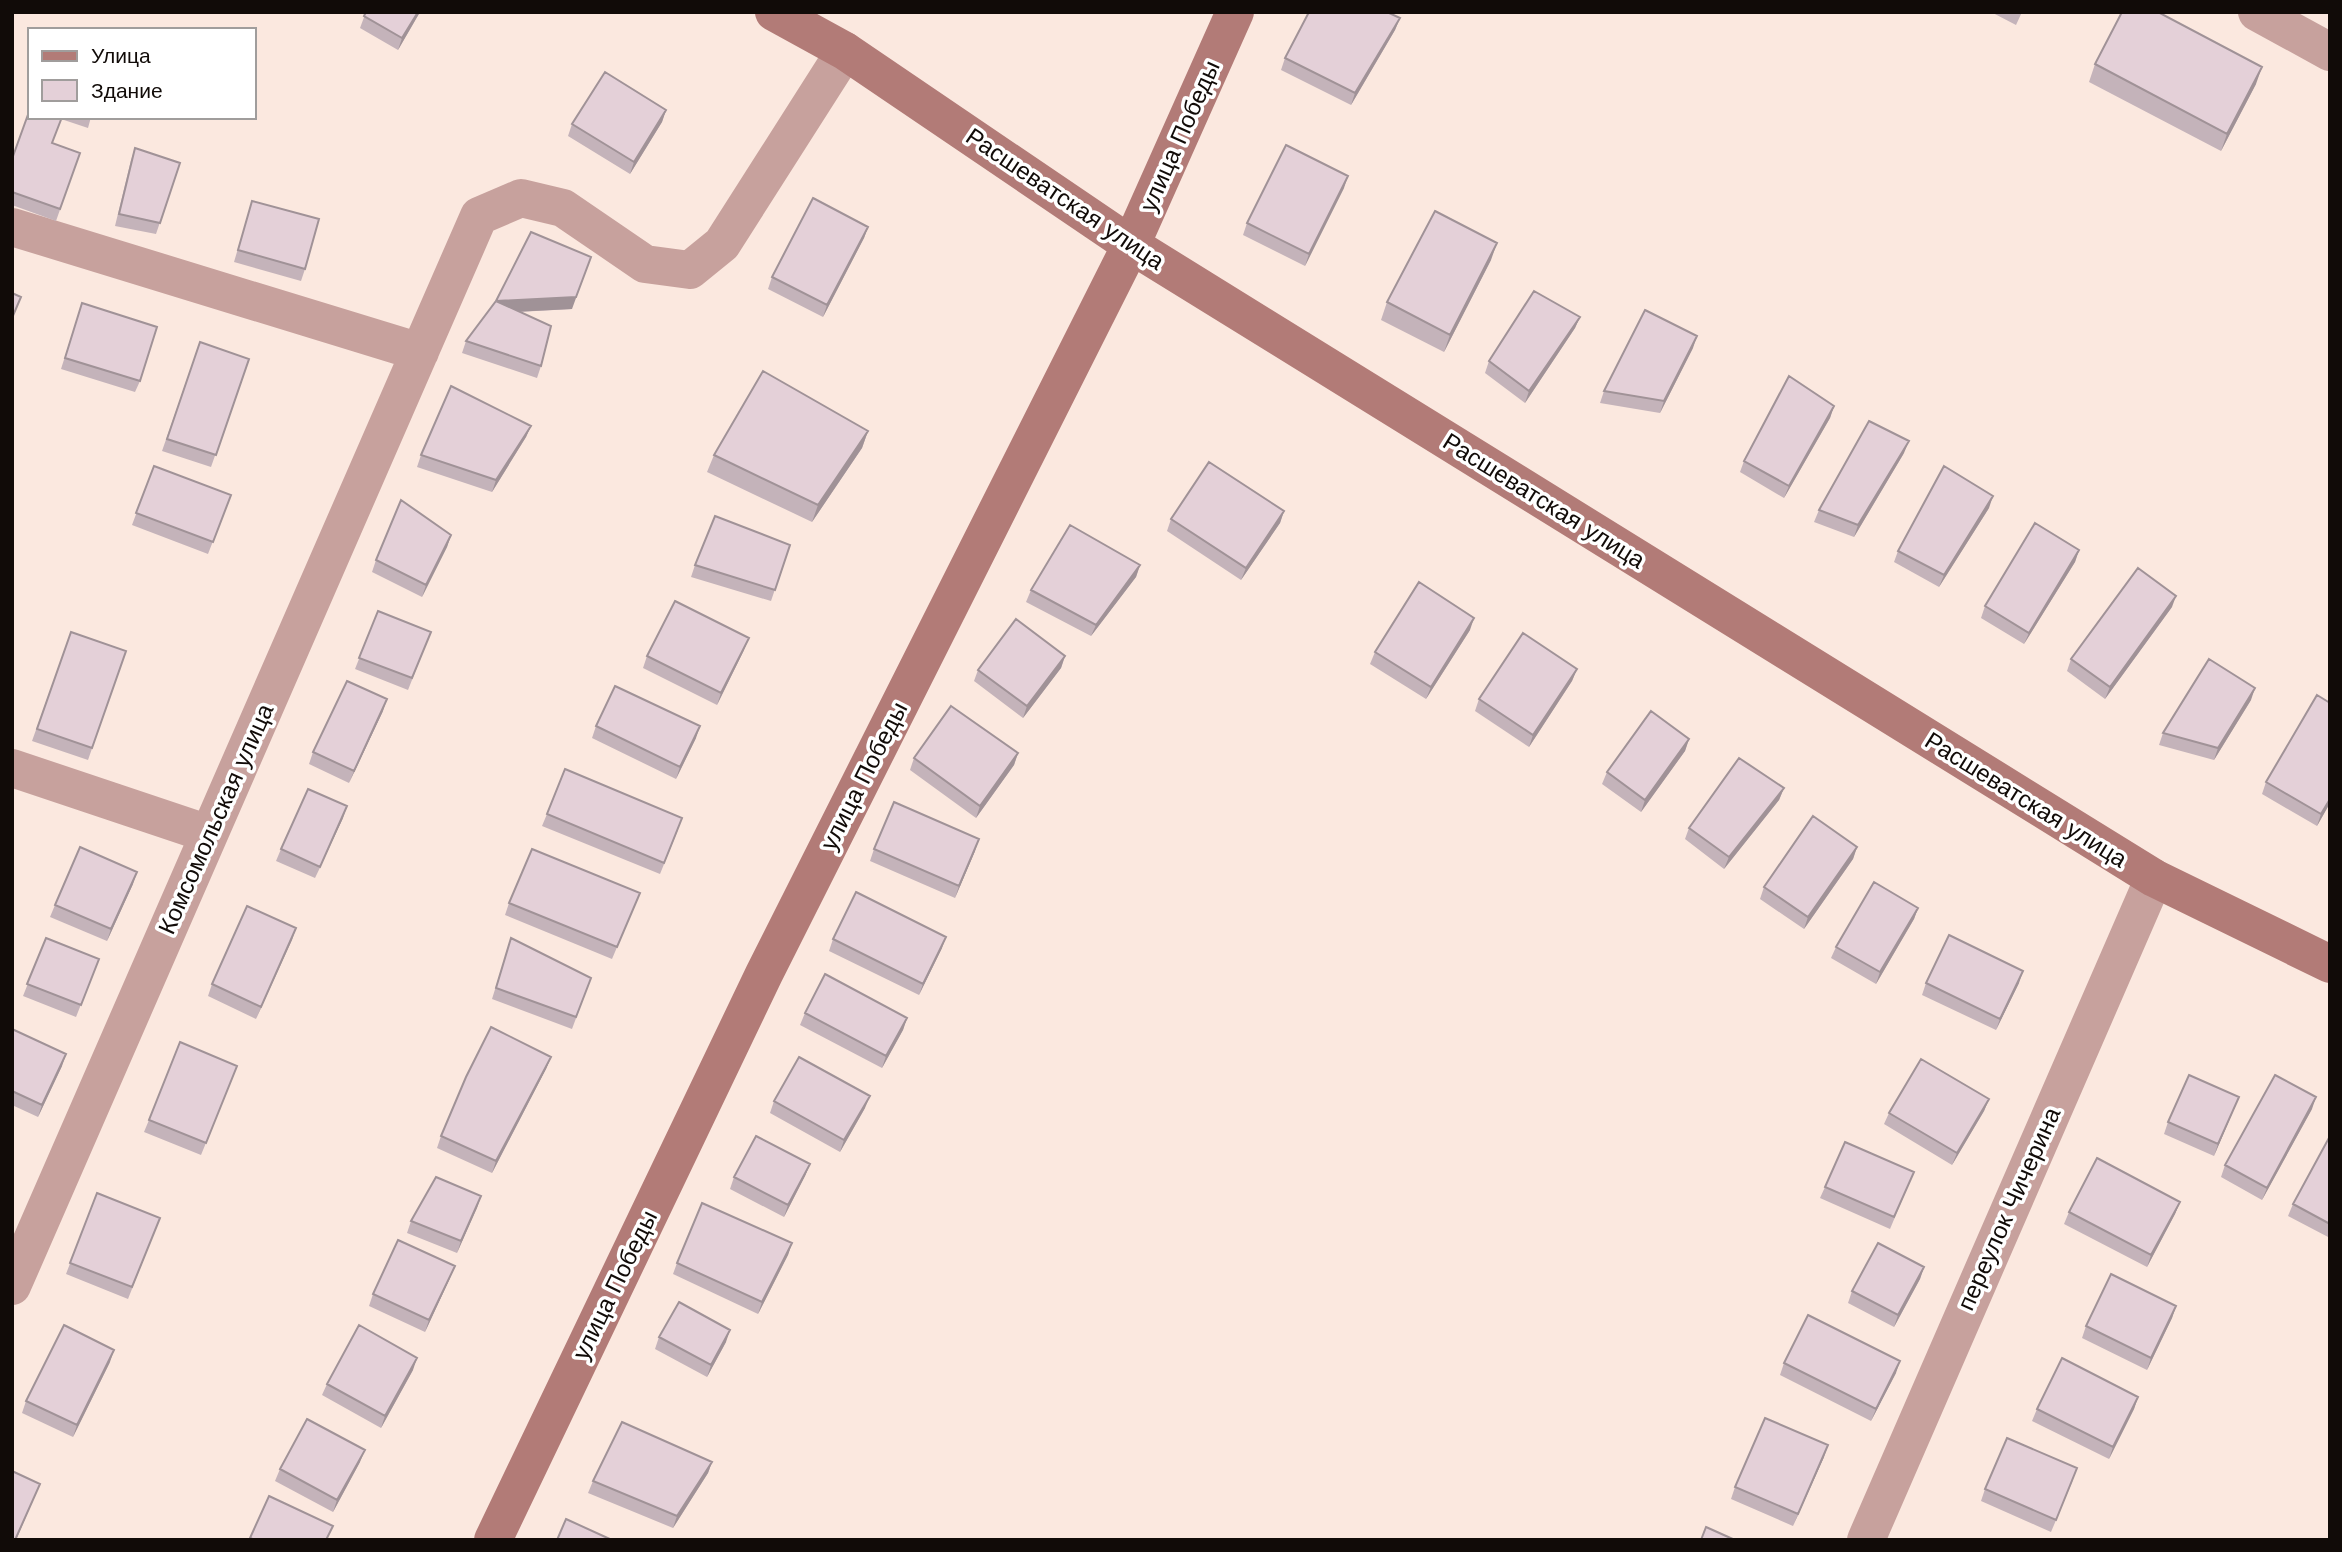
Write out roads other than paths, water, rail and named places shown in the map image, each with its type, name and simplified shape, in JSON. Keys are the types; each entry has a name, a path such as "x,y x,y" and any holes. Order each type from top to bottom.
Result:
{"street":[{"name":"Расшеватская улица","path":"774,12 845,51 1131,245 2154,878 2330,964"},
{"name":"улица Победы","path":"493,1540 758,986 1131,245 1235,12"},
{"path":"2257,12 2330,52"},
{"name":"Комсомольская улица","path":"12,1286 480,216 521,198 563,208 645,264 690,270 722,244 845,51"},
{"path":"12,227 420,352"},
{"path":"12,768 209,834"},
{"name":"переулок Чичерина","path":"1866,1540 2154,878"}]}
